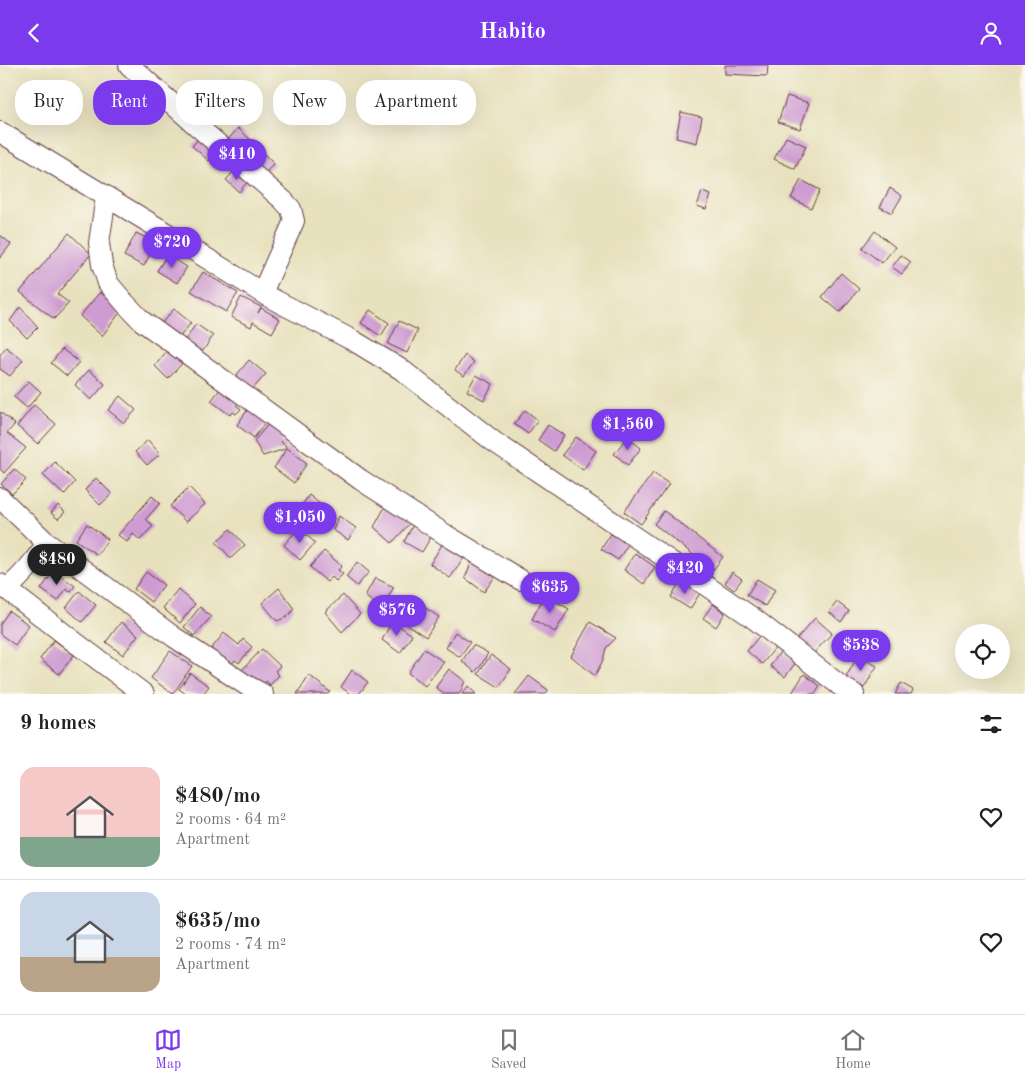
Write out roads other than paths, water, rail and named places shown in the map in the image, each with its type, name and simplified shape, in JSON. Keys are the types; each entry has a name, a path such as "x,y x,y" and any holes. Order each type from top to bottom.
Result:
{"street":[{"path":"130,65 291,209 294,221 262,293"},
{"path":"4,138 106,196 262,293 354,341 402,370 493,441 753,618 842,687 854,694"},
{"path":"106,196 99,243 102,265 108,283 142,321 361,480 446,535 521,580"},
{"path":"0,499 47,543 174,637 246,685 263,694"},
{"path":"47,543 22,576 4,587 72,641 144,694"}]}
